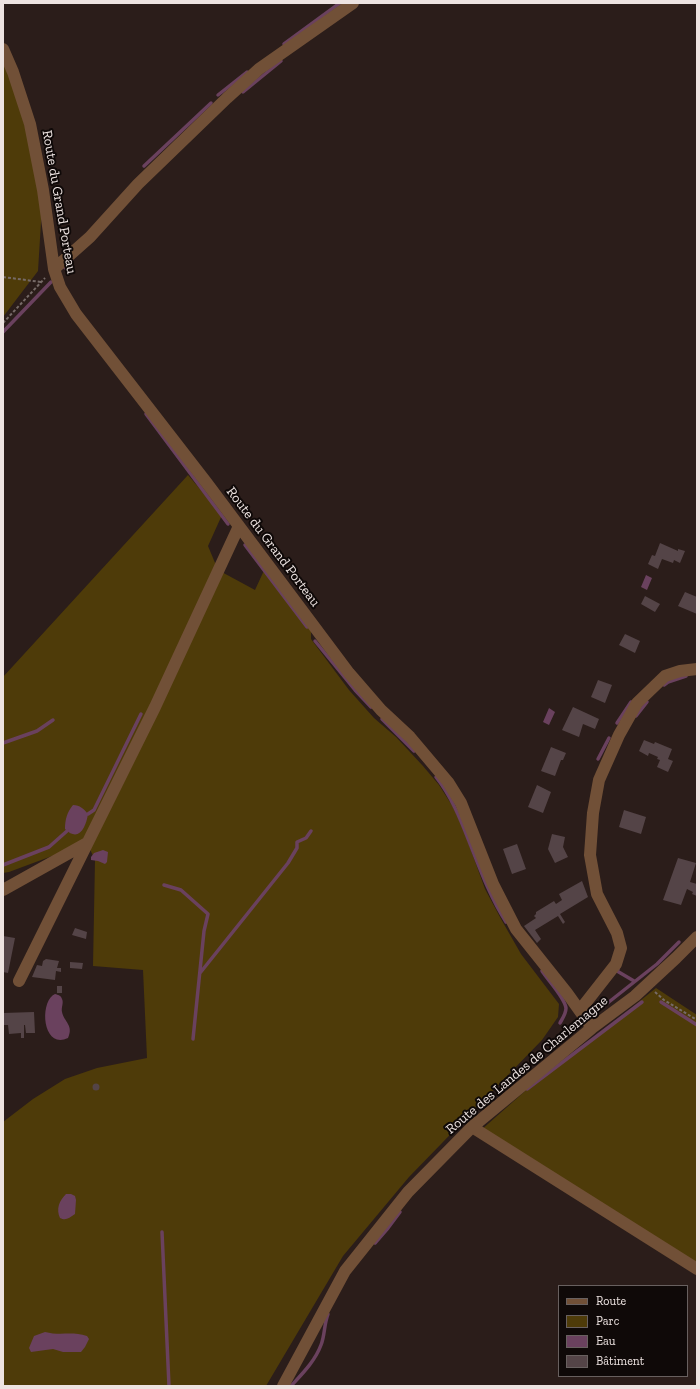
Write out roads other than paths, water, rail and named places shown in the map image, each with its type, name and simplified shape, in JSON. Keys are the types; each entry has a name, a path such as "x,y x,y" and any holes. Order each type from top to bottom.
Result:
{"street":[{"path":"54,269 90,237 138,184 259,69 353,3"},
{"name":"Route du Grand Porteau","path":"3,49 13,72 30,124 44,190 54,269 60,287 76,314 239,526 349,673 381,710 410,737 448,782 461,803 492,884 516,929 580,1010 592,1028"},
{"path":"19,981 154,707 239,526"},
{"path":"580,1010 616,964 621,948 617,933 597,894 590,855 593,813 599,780 618,735 637,703 665,676 680,671 697,669"},
{"path":"3,890 87,843"},
{"name":"Route des Landes de Charlemagne","path":"283,1386 345,1271 408,1192 472,1127 592,1028 649,984 697,937"},
{"path":"472,1127 697,1269"}],"water":[{"path":"646,575 652,578 647,590 641,587"},
{"path":"549,708 555,712 549,725 543,722"},
{"path":"73,805 82,808 88,814 84,828 78,834 70,833 65,829 65,822 69,810"},
{"path":"103,850 108,852 107,862 105,864 91,860 94,853"},
{"path":"55,994 62,998 62,1012 70,1030 68,1038 59,1040 53,1037 48,1031 45,1014 50,998"},
{"path":"66,1194 75,1196 75,1214 68,1219 64,1219 60,1218 58,1208 60,1202"},
{"path":"45,1332 82,1335 87,1336 89,1339 81,1352 63,1352 53,1349 31,1352 29,1348 34,1336"}],"waterway":[{"path":"284,44 340,3"},
{"path":"243,92 281,61"},
{"path":"218,95 247,72"},
{"path":"144,166 211,103"},
{"path":"65,268 72,261"},
{"path":"3,332 51,282"},
{"path":"146,414 228,524"},
{"path":"245,545 307,627"},
{"path":"315,641 355,690 371,707"},
{"path":"664,685 668,682 686,676"},
{"path":"617,723 631,702"},
{"path":"636,716 647,702"},
{"path":"88,814 94,810 141,714"},
{"path":"382,719 414,751"},
{"path":"3,743 37,731 53,720"},
{"path":"598,759 609,738"},
{"path":"436,777 455,808 490,893 506,922"},
{"path":"3,865 49,847 67,831"},
{"path":"200,973 288,863 297,848 297,842 306,838 311,831"},
{"path":"164,885 181,890 208,914 204,931 193,1039"},
{"path":"600,1009 657,964 679,942"},
{"path":"618,969 617,971 634,981"},
{"path":"542,971 560,994 565,1004 566,1008 564,1016 560,1023"},
{"path":"527,1089 642,1002"},
{"path":"661,1002 697,1025"},
{"path":"375,1243 400,1212"},
{"path":"162,1232 169,1386"},
{"path":"291,1386 308,1367 318,1351 322,1341 328,1314"}]}
